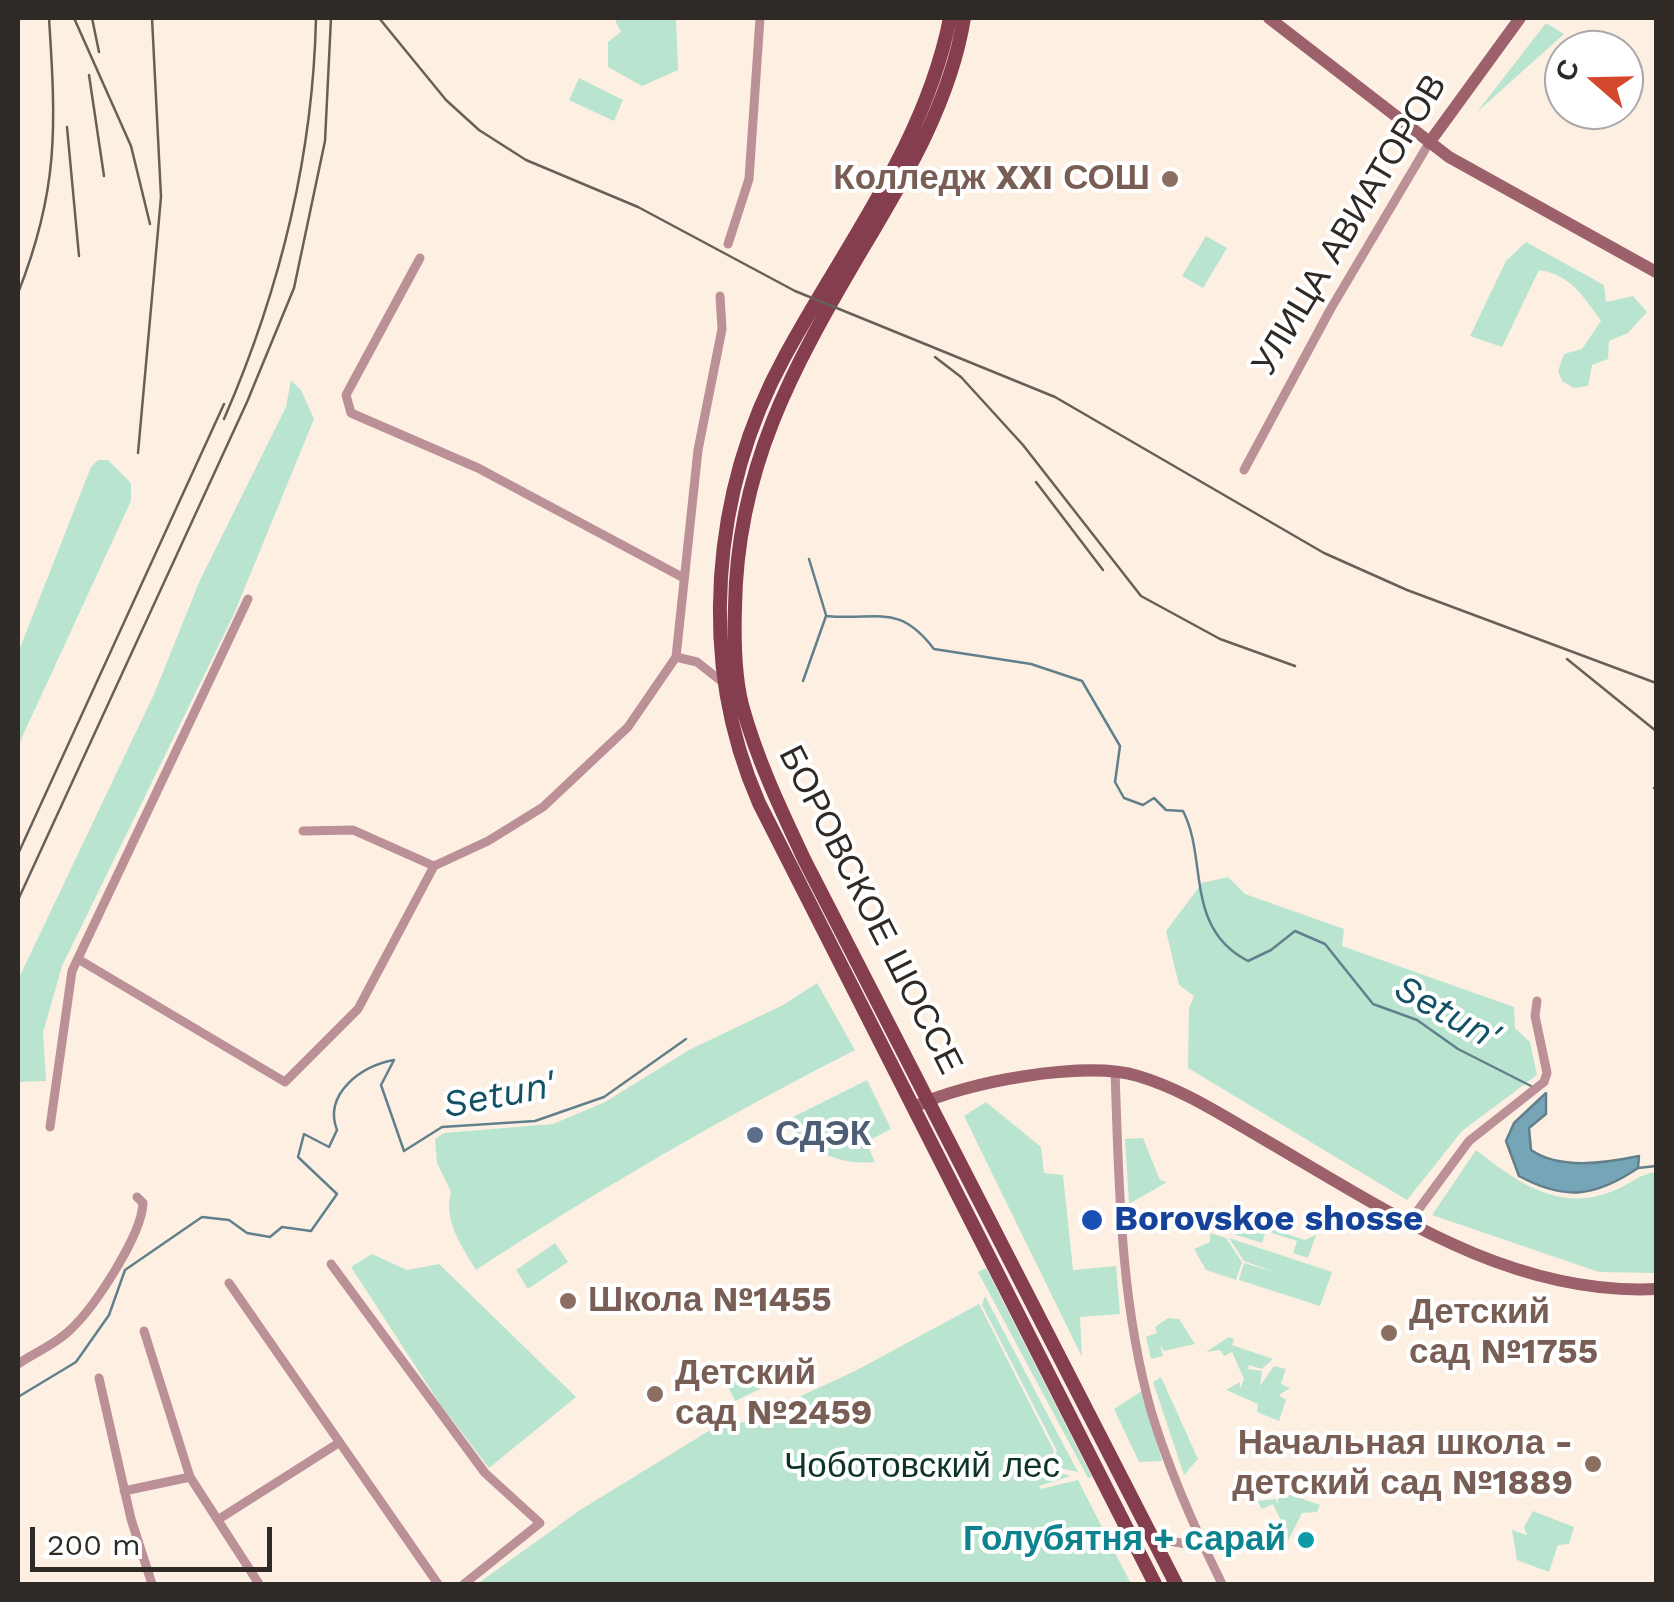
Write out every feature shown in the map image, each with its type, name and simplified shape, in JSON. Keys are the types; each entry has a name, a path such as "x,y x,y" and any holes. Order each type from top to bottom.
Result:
{"main road":[{"name":"БОРОВСКОЕ ШОССЕ","path":"950,18 937,71 908,143 785,355 752,432 724,546 720,630 726,684 736,736 760,803 923,1102 1176,1584"},
{"name":"БОРОВСКОЕ ШОССЕ","path":"964,18 949,76 918,152 778,400 747,498 734,602 741,701 767,779 1155,1584"}],"street":[{"path":"728,244 748,178 760,18"},
{"path":"1269,18 1429,143 1482,177 1656,272"},
{"name":"УЛИЦА АВИАТОРОВ","path":"1244,470 1330,310 1429,143 1520,18"},
{"path":"420,258 346,395 351,413 478,468 682,577"},
{"path":"78,959 284,1082 358,1009 434,866 488,841 543,807 628,727 676,657 698,450 722,329 720,296"},
{"path":"50,1126 72,972 248,598"},
{"path":"676,657 697,662 726,684"},
{"path":"303,831 353,830 434,866"},
{"path":"1407,1225 1469,1141 1544,1082 1547,1073 1535,1016 1537,1002"},
{"path":"923,1102 1078,1069 1115,1071 1154,1081 1217,1110 1407,1225 1571,1285 1656,1289"},
{"path":"1115,1071 1121,1204 1135,1338 1152,1413 1222,1584"},
{"path":"18,1364 70,1330 114,1270 142,1216 142,1203 137,1197"},
{"path":"330,1264 485,1473 540,1523 464,1584"},
{"path":"229,1283 337,1444 438,1584"},
{"path":"144,1332 190,1478 259,1584"},
{"path":"99,1378 124,1491 152,1584"},
{"path":"218,1519 337,1444"},
{"path":"124,1491 190,1478"},
{"path":"1154,1538 1204,1547"}],"green space":[{"path":"614,18 676,18 678,70 642,86 608,67 608,42 621,32"},
{"path":"1546,23 1557,30 1544,30 1544,52 1477,112"},
{"path":"579,78 623,100 614,121 569,100"},
{"path":"1206,236 1227,248 1203,288 1182,276"},
{"path":"1526,242 1604,285 1606,302 1633,296 1647,312 1628,333 1609,341 1608,359 1592,365 1588,386 1574,388 1562,381 1558,371 1564,354 1582,349 1601,321 1575,288 1560,277 1539,270 1502,347 1470,336 1506,261"},
{"path":"291,380 301,390 314,419 234,614 62,966 43,1033 46,1081 18,1082 18,980 155,692 200,580 286,407"},
{"path":"98,460 108,460 131,483 131,501 18,746 18,653 91,467"},
{"path":"1228,877 1245,894 1344,929 1342,946 1514,1007 1515,1028 1530,1042 1537,1075 1462,1131 1407,1200 1188,1068 1189,1008 1194,996 1179,985 1166,931 1202,883"},
{"path":"817,983 855,1050 662,1155 476,1270 452,1223 451,1192 437,1163 435,1139 444,1133 553,1124 605,1102 689,1050 783,1005"},
{"path":"867,1080 891,1129 866,1142 875,1162 835,1158 781,1123"},
{"path":"986,1102 1041,1147 1044,1173 1063,1175 1073,1270 1116,1266 1120,1314 1080,1317 1082,1357 964,1116"},
{"path":"1143,1138 1160,1180 1167,1182 1129,1204 1125,1139"},
{"path":"1476,1150 1523,1183 1557,1196 1593,1197 1656,1172 1656,1273 1599,1272 1432,1215"},
{"path":"1209,1204 1214,1210 1305,1240 1316,1235 1308,1258 1293,1253 1297,1241 1266,1231 1262,1243 1227,1232"},
{"path":"1210,1233 1226,1238 1242,1262 1236,1280 1206,1270 1194,1249 1210,1242"},
{"path":"1229,1238 1332,1272 1320,1306 1239,1280 1244,1263 1275,1272 1244,1261"},
{"path":"555,1243 568,1262 528,1289 516,1270"},
{"path":"372,1254 407,1270 439,1264 576,1397 489,1468 440,1404 351,1267"},
{"path":"986,1268 1092,1477 1088,1478 978,1272"},
{"path":"985,1296 1078,1472 1050,1466 1057,1451 982,1305"},
{"name":"Чоботовский лес","path":"979,1304 1054,1451 1043,1476 1048,1470 1071,1476 1039,1486 1041,1489 1078,1480 1131,1584 477,1584 580,1510 712,1429 745,1422 857,1370"},
{"path":"1168,1318 1179,1319 1195,1344 1164,1351 1160,1344 1163,1356 1151,1359 1146,1337 1157,1333 1155,1327"},
{"path":"1229,1337 1234,1339 1232,1345 1273,1359 1262,1369 1249,1365 1248,1369 1262,1371 1260,1386 1274,1366 1286,1369 1281,1384 1290,1388 1279,1395 1286,1400 1279,1421 1257,1412 1258,1404 1226,1390 1240,1382 1240,1389 1244,1379 1232,1352 1224,1356 1220,1350 1206,1352"},
{"path":"767,1361 777,1381 735,1401 726,1382"},
{"path":"1161,1377 1198,1459 1184,1475 1153,1382"},
{"path":"1142,1391 1162,1461 1139,1462 1114,1409"},
{"path":"1291,1495 1320,1505 1317,1512 1302,1513 1286,1545 1275,1534 1281,1521 1273,1504 1262,1509 1257,1501 1276,1499 1278,1505 1278,1498"},
{"path":"1533,1511 1574,1527 1569,1544 1558,1545 1549,1572 1517,1560 1512,1530 1527,1535 1524,1527"}],"water":[{"path":"1546,1093 1546,1114 1529,1128 1531,1150 1569,1163 1639,1156 1638,1168 1608,1185 1580,1192 1551,1189 1519,1176 1506,1141 1514,1123"}],"waterway":[{"path":"809,559 826,615"},
{"name":"Setun'","path":"803,681 826,616 898,619 921,634 934,649 1031,664 1082,681 1120,746 1115,782 1124,798 1143,805 1154,798 1166,810 1183,811 1195,850 1206,912 1228,947 1248,961 1271,950 1295,931 1325,944 1373,1004 1417,1020 1458,1049 1531,1086"},
{"name":"Setun'","path":"18,1397 76,1362 109,1315 125,1270 202,1217 229,1220 247,1233 270,1237 282,1227 311,1231 337,1194 298,1157 304,1134 329,1147 337,1130 334,1117 340,1093 370,1068 394,1060 381,1085 404,1151 442,1127 535,1121 604,1097 686,1039"},
{"name":"Setun'","path":"1638,1168 1656,1166"}],"railway":[{"path":"18,293 48,189 53,125 49,18"},
{"path":"74,18 131,146 150,224"},
{"path":"92,18 99,52"},
{"path":"138,453 161,197 152,18"},
{"path":"224,419 262,322 290,223 308,122 316,18"},
{"path":"18,900 247,402 294,288 325,141 331,18"},
{"path":"379,18 446,100 479,130 526,160 638,207 795,291 1055,397 1324,553 1407,590 1656,683"},
{"path":"89,75 104,176"},
{"path":"67,127 79,256"},
{"path":"935,357 961,377 1023,445 1141,596 1220,639 1295,666"},
{"path":"18,854 224,404"},
{"path":"1036,482 1103,570"},
{"path":"1567,659 1656,731"}],"place":[{"name":"Колледж XXI СОШ","path":"1170,179"},
{"name":"СДЭК","path":"755,1135"},
{"name":"Borovskoe shosse","path":"1092,1220"},
{"name":"Школа №1455","path":"568,1301"},
{"name":"Детский сад №1755","path":"1389,1333"},
{"name":"Детский сад №2459","path":"655,1394"},
{"name":"Начальная школа - детский сад №1889","path":"1593,1464"},
{"name":"Голубятня + сарай","path":"1306,1540"}]}
